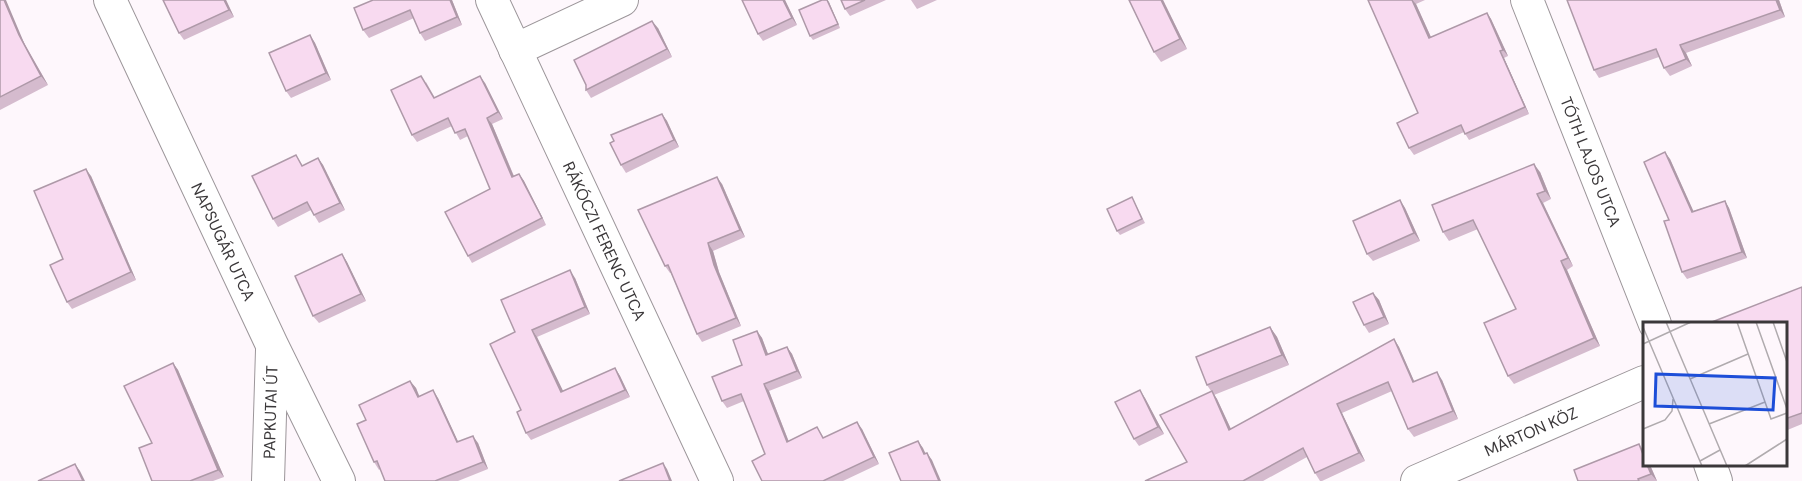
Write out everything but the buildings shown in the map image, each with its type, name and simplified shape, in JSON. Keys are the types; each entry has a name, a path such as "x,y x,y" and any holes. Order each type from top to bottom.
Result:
{"street":[{"name":"NAPSUGÁR UTCA","path":"111,0 272,345 339,481"},
{"name":"RÁKÓCZI FERENC UTCA","path":"492,0 717,481"},
{"path":"515,50 622,0"},
{"name":"TÓTH LAJOS UTCA","path":"1527,0 1653,322"},
{"name":"PAPKUTAI ÚT","path":"268,481 272,345"},
{"name":"MÁRTON KÖZ","path":"1417,481 1643,382"},
{"path":"1710,466 1716,481"}]}
